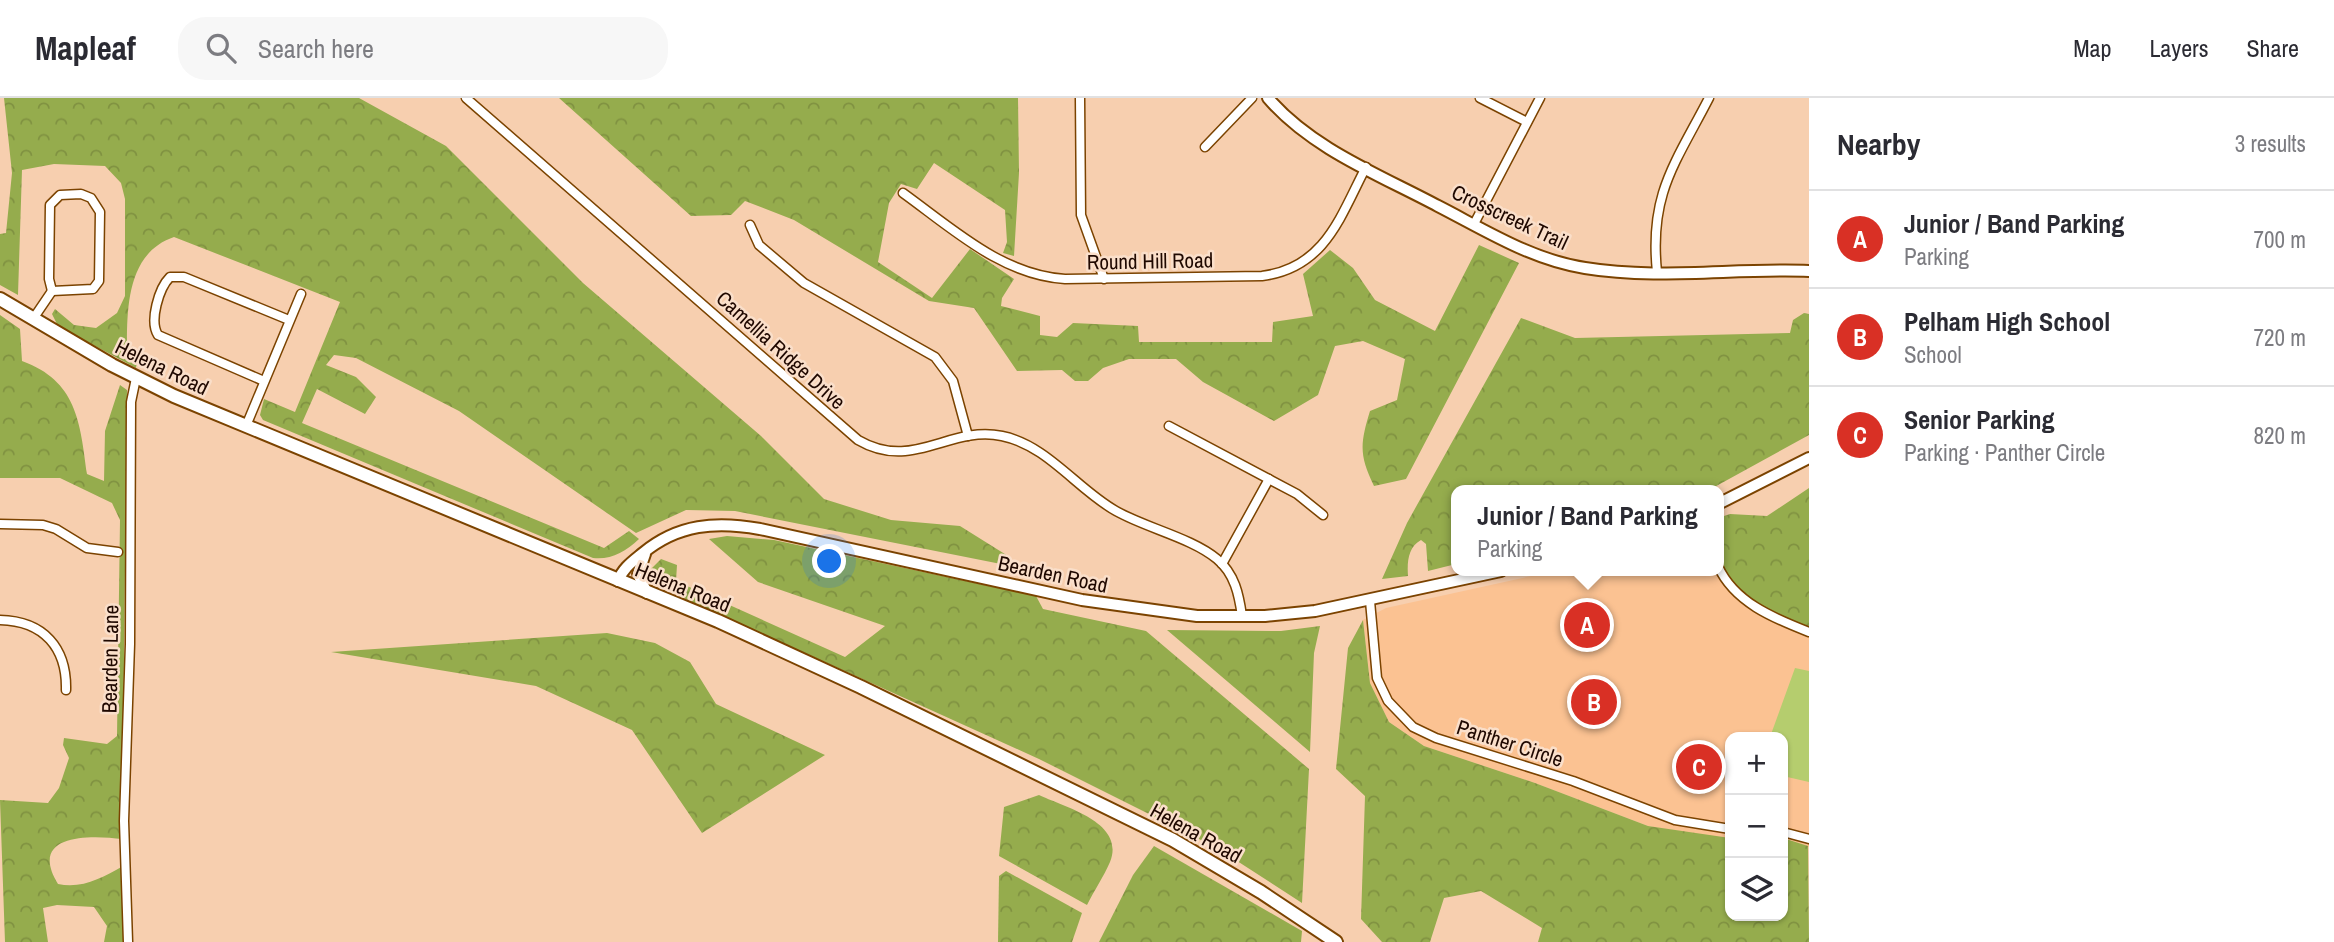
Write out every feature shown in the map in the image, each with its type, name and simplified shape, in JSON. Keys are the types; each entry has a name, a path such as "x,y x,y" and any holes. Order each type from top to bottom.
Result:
{"main road":[{"name":"Helena Road","path":"0,299 136,378 783,651 1145,826 1229,872 1336,942"}],"street":[{"name":"Camellia Ridge Drive","path":"466,98 858,440 876,449 906,453 968,436 1000,435 1023,443 1115,511 1209,553 1222,564"},
{"path":"1080,98 1081,215 1104,279"},
{"path":"1205,147 1252,98"},
{"name":"Crosscreek Trail","path":"1268,98 1306,133 1366,167 1511,244 1560,263 1610,272 1809,271"},
{"path":"1480,98 1527,122"},
{"path":"1474,224 1540,98"},
{"path":"1657,272 1659,198 1709,98"},
{"name":"Round Hill Road","path":"903,193 998,260 1022,272 1052,278 1104,279 1262,276 1293,269 1308,260 1325,242 1366,167"},
{"path":"60,195 86,195 96,203 100,212 99,281 93,289 52,291 48,279 50,205 60,195"},
{"path":"750,225 760,245 804,283 935,356 953,381 968,436"},
{"path":"264,381 158,335 155,320 164,283 170,277 184,276 289,320"},
{"path":"33,319 52,291"},
{"path":"246,426 301,294"},
{"name":"Bearden Lane","path":"128,942 124,821 130,644 131,402 136,378"},
{"path":"1169,426 1307,500 1323,515"},
{"path":"1724,501 1809,458"},
{"path":"1242,616 1235,584 1222,564 1269,479"},
{"path":"0,524 43,525 56,529 87,548 118,552"},
{"name":"Bearden Road","path":"618,581 624,569 665,537 691,527 722,524 744,526 1094,603 1170,613 1242,616 1315,611 1480,576"},
{"path":"647,593 638,574 648,549"},
{"path":"1723,576 1738,595 1809,632"},
{"name":"Panther Circle","path":"1370,601 1377,678 1398,712 1427,734 1573,781 1675,820 1725,828"},
{"path":"0,620 26,623 49,637 63,658 66,691"},
{"path":"1788,833 1809,839"}],"shaded area":[{"path":"1724,572 1730,583 1760,604 1809,628 1809,847 1788,840 1788,732 1725,732 1725,838 1648,826 1535,783 1424,746 1389,722 1370,683 1363,620 1386,608 1531,576 1724,576"}],"green space":[{"path":"4,98 359,98 446,146 583,283 761,436 824,499 891,520 960,526 1008,556 1011,566 735,511 686,510 636,533 459,411 356,358 334,355 326,365 356,377 376,397 365,414 317,389 302,423 604,548 629,531 639,539 618,554 593,558 263,420 260,415 264,399 295,412 340,302 174,237 159,244 148,254 134,280 128,310 127,342 138,354 136,368 58,326 52,314 55,309 74,325 96,328 117,313 125,296 125,199 121,183 105,166 54,164 22,170 18,295 0,285 0,234 6,233 12,173"},
{"path":"559,98 1018,98 1019,173 1014,256 1003,253 1007,242 1005,210 934,163 917,189 901,184 889,203 878,262 932,298 970,249 1014,279 1002,298 1001,306 1040,316 1040,335 1057,337 1073,323 1138,326 1139,342 1272,342 1273,322 1313,316 1303,274 1330,250 1353,268 1375,300 1435,331 1479,245 1519,263 1406,479 1374,486 1363,449 1367,422 1370,411 1397,400 1405,359 1363,341 1335,346 1318,395 1274,421 1203,382 1176,359 1129,359 1103,368 1088,381 1075,381 1062,370 1017,371 974,308 929,301 794,220 745,201 731,215 691,216"},
{"path":"1804,313 1809,314 1809,435 1718,485 1451,485 1451,565 1428,571 1426,544 1421,540 1411,551 1408,576 1382,579 1407,523 1521,318 1575,338 1790,333 1793,320"},
{"path":"0,315 20,329 22,361 40,369 65,392 78,421 87,474 104,481 105,431 120,385 127,390 122,839 80,838 56,846 51,855 51,867 58,884 84,884 123,866 125,942 104,942 107,926 94,907 57,905 43,908 48,942 5,942 0,800 48,803 59,788 69,758 63,745 64,738 107,744 117,736 120,520 112,503 60,478 0,478"},
{"path":"1809,488 1809,628 1743,594 1724,574 1724,516 1767,516"},
{"path":"727,536 774,540 1036,596 1043,609 1146,631 1309,769 1302,903 1217,848 1039,759 679,596 650,579 651,569 661,559 677,565 676,581 845,657 885,626 758,582 709,539"},
{"path":"1363,620 1370,683 1389,722 1424,746 1535,783 1648,826 1725,837 1725,921 1788,921 1788,840 1808,846 1809,942 1538,942 1542,928 1481,891 1444,898 1430,942 1382,942 1361,919 1365,796 1336,769 1348,648"},
{"path":"1320,626 1314,653 1310,752 1167,630 1281,631"},
{"path":"607,633 655,643 690,662 716,704 825,755 702,833 632,730 536,686 331,652"},
{"path":"1795,668 1809,671 1809,782 1788,777 1788,732 1772,732"},
{"path":"1039,795 1090,818 1109,836 1113,848 1110,862 1087,905 999,856 1004,807"},
{"path":"1154,846 1302,931 1301,942 1099,942 1133,875"},
{"path":"1006,871 1082,913 1072,942 998,942 999,876"}],"place":[{"name":"Junior / Band Parking","path":"1587,625"},
{"name":"Pelham High School","path":"1594,702"},
{"name":"Senior Parking","path":"1699,767"}]}
